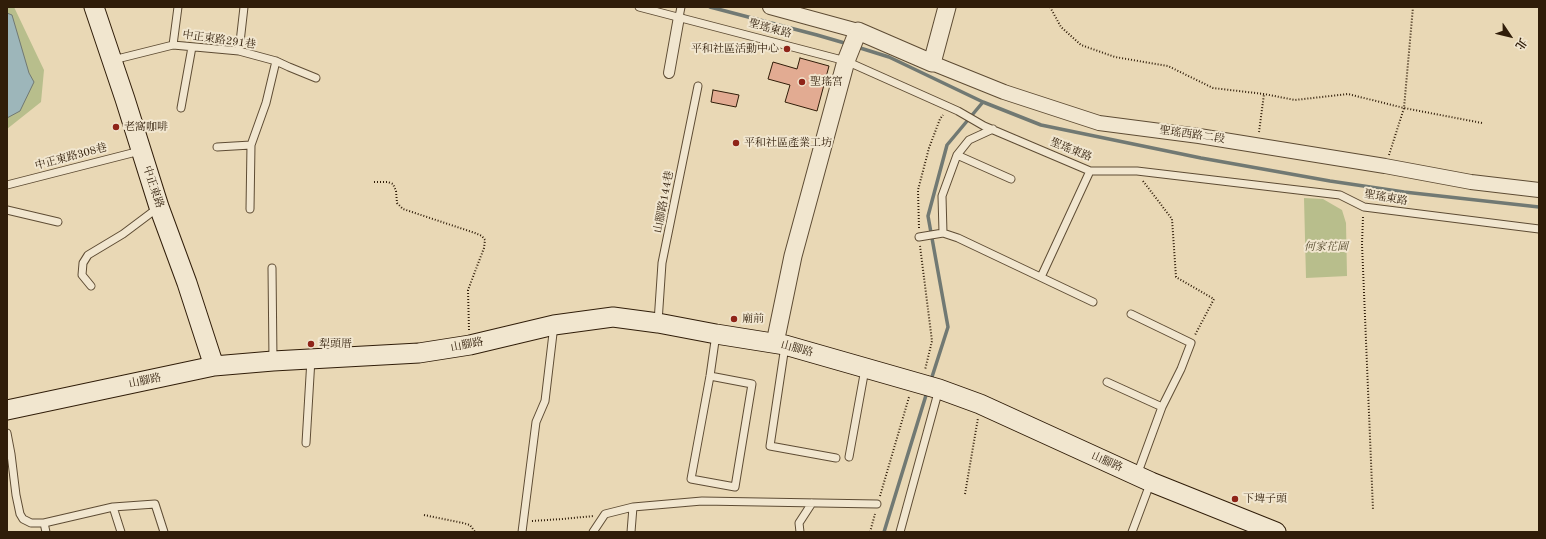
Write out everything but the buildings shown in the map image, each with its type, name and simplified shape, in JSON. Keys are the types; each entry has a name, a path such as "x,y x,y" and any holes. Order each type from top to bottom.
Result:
{"main road":[{"name":"中正東路","path":"94,7 113,60 159,207 187,283 214,366"},
{"name":"山腳路","path":"7,410 214,366 273,360 419,353 470,345 554,325 613,317 658,323 780,344 924,385 980,404 1144,478 1276,532"}],"street":[{"path":"770,7 858,31 847,59 793,256 780,344"},
{"path":"932,63 947,7"},
{"path":"669,72 679,17"},
{"name":"聖瑤西路二段","path":"858,31 1004,92 1099,123 1257,145 1471,182 1539,190"}],"lane":[{"path":"174,45 178,7"},
{"path":"239,52 244,7"},
{"name":"聖瑤東路","path":"639,7 847,59 958,111 984,126 1090,171 1137,171 1340,195 1364,207 1539,230"},
{"path":"679,17 681,7"},
{"name":"中正東路291巷","path":"113,60 174,45 239,52 276,61 316,78"},
{"path":"181,108 192,47"},
{"path":"250,209 251,145 264,109 276,61"},
{"name":"山腳路144巷","path":"658,323 662,263 698,86"},
{"path":"943,233 942,196 957,155 969,140 993,129"},
{"path":"217,147 251,145"},
{"name":"中正東路308巷","path":"7,185 141,150"},
{"path":"957,155 1011,179"},
{"path":"1041,277 1090,171"},
{"path":"91,286 82,275 83,263 88,254 123,234 159,207"},
{"path":"7,210 58,222"},
{"path":"919,237 943,233 958,238 1093,302"},
{"path":"272,268 273,360"},
{"path":"1131,314 1191,343 1181,368 1162,407 1132,532"},
{"path":"522,532 536,422 545,400 554,325"},
{"path":"710,376 752,384 735,487 691,479 710,376 716,334"},
{"path":"780,344 770,446 836,458"},
{"path":"306,443 311,359"},
{"path":"849,458 865,368"},
{"path":"1107,382 1162,407"},
{"path":"900,532 924,385"},
{"path":"7,433 16,495 20,514 23,519 31,523 44,523 113,507 155,504 164,532"},
{"path":"593,532 605,514 633,507 702,501 877,504"},
{"path":"800,532 799,523 812,503"},
{"path":"113,507 120,532"},
{"path":"631,532 633,507"},
{"path":"44,523 46,532"}],"path":[{"path":"1050,7 1061,27 1081,45 1115,57 1168,66 1214,88 1264,94 1295,100 1348,94 1404,108 1482,123"},
{"path":"1385,166 1404,108 1413,7"},
{"path":"1257,145 1264,94"},
{"path":"870,532 877,504 924,385 925,371 932,342 919,237 918,190 929,148 940,119 950,108"},
{"path":"1137,171 1147,187 1172,219 1176,277 1214,299 1191,343"},
{"path":"374,182 393,184 396,190 397,204 403,209 475,233 482,236 485,240 484,248 468,290 470,345"},
{"path":"1364,207 1362,244 1373,510"},
{"path":"965,494 980,404"},
{"path":"523,521 562,519 605,514"},
{"path":"424,515 470,525 475,532"}],"green space":[{"path":"7,7 14,7 44,70 41,102 7,129"},
{"name":"何家花園","path":"1304,198 1323,199 1342,210 1346,223 1347,276 1306,278"}],"water":[{"path":"7,13 12,15 29,73 34,82 20,111 7,118"}],"waterway":[{"path":"710,7 848,44"},
{"path":"857,47 889,57 983,102 1041,125 1201,158 1330,181 1404,192 1539,207"},
{"path":"931,380 948,327 928,216 947,145 983,102"},
{"path":"884,532 927,392"}],"place":[{"name":"平和社區活動中心","path":"787,49"},
{"name":"聖瑤宮","path":"802,82"},
{"name":"老窩咖啡","path":"116,127"},
{"name":"平和社區產業工坊","path":"736,143"},
{"name":"廟前","path":"734,319"},
{"name":"犁頭厝","path":"311,344"},
{"name":"下埤子頭","path":"1235,499"}]}
